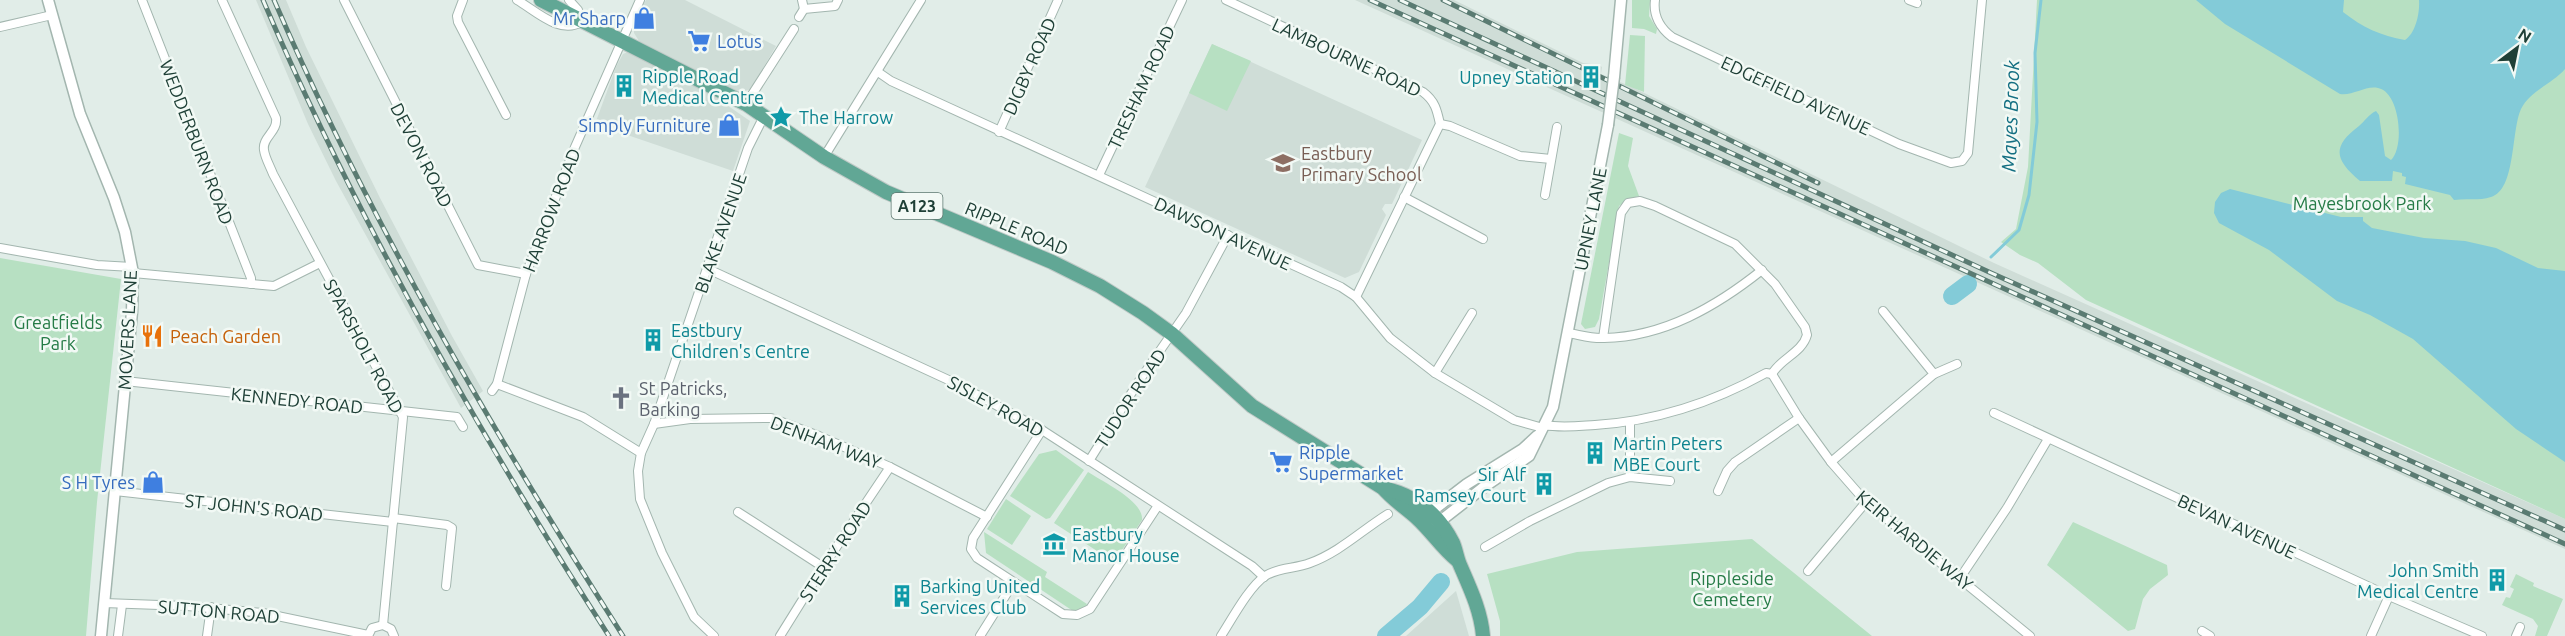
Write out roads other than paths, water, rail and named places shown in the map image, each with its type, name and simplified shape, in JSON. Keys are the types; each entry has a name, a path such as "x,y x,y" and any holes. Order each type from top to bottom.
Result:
{"main road":[{"name":"RIPPLE ROAD","path":"541,0 746,104 824,157 895,196 1081,275 1143,313 1172,334 1251,406 1383,488 1392,499 1430,518 1454,545 1457,560 1480,617 1483,636"},
{"name":"RIPPLE ROAD","path":"1430,518 1434,535 1445,550 1457,560"}],"street":[{"name":"MOVERS LANE","path":"48,0 80,114 114,198 133,270 101,636"},
{"name":"WEDDERBURN ROAD","path":"142,0 251,278 251,284"},
{"name":"SPARSHOLT ROAD","path":"222,0 276,118 276,128 264,144 264,153 320,263 400,410 403,420 383,625"},
{"name":"DEVON ROAD","path":"344,0 478,265 526,274"},
{"path":"463,0 457,16 458,22 506,115"},
{"name":"RIPPLE ROAD","path":"517,0 558,25 573,27 581,22"},
{"path":"569,0 579,10 581,22"},
{"name":"HARROW ROAD","path":"640,0 575,147 526,274 494,388 583,417 641,453"},
{"path":"802,9 835,6 838,0"},
{"path":"824,157 921,0"},
{"name":"DIGBY ROAD","path":"999,132 1058,0"},
{"name":"TRESHAM ROAD","path":"1099,175 1182,0"},
{"name":"LAMBOURNE ROAD","path":"1226,0 1423,92 1432,98 1437,108 1440,124"},
{"name":"UPNEY LANE","path":"1430,518 1460,490 1523,449 1542,429 1555,402 1608,125 1621,0"},
{"name":"EDGEFIELD AVENUE","path":"1654,0 1659,22 1665,32 1672,37 1899,144 1951,163 1962,161 1968,153 1982,0"},
{"path":"0,27 52,15"},
{"path":"746,104 794,29"},
{"name":"DAWSON AVENUE","path":"878,72 891,81 999,132 1099,175 1341,287 1356,297 1390,338 1436,373 1514,420 1542,429 1630,423 1682,411 1713,400 1766,373 1772,374"},
{"name":"BLAKE AVENUE","path":"714,636 694,617 662,553 640,498 638,471 641,453 654,424 748,148 764,116"},
{"path":"1356,297 1440,124 1450,126 1520,156 1551,159"},
{"path":"1545,195 1557,127"},
{"path":"1404,197 1483,239"},
{"path":"1603,338 1621,213 1628,204 1640,201 1735,244 1762,270 1800,321 1807,335 1800,349 1783,361 1772,374"},
{"name":"TUDOR ROAD","path":"1089,461 1139,381 1186,313 1228,235"},
{"path":"0,248 133,270 274,286 320,263"},
{"name":"SISLEY ROAD","path":"708,269 955,383 1042,430 1157,507 1252,566 1264,577"},
{"path":"1568,333 1603,338 1646,333 1716,304 1762,270"},
{"path":"1883,310 1935,374"},
{"path":"1436,373 1472,313"},
{"path":"1831,462 1935,374 1957,364"},
{"name":"KEIR HARDIE WAY","path":"1772,374 1799,418 1831,462 1866,502 2030,636"},
{"name":"KENNEDY ROAD","path":"125,381 457,417 462,427"},
{"name":"BEVAN AVENUE","path":"1994,413 2389,596 2482,636"},
{"name":"DENHAM WAY","path":"654,424 690,419 771,418 890,467 987,517"},
{"path":"1718,491 1735,462 1799,418"},
{"path":"1630,423 1630,477"},
{"path":"1042,430 973,538 971,549 977,558 1063,614 1077,615 1090,609 1157,507"},
{"path":"1960,578 2007,508 2048,439"},
{"name":"STERRY ROAD","path":"780,636 890,467"},
{"path":"1485,547 1530,521 1608,483 1630,477 1670,481"},
{"name":"ST JOHN'S ROAD","path":"115,491 447,525 452,528 446,586"},
{"path":"1808,571 1866,502"},
{"path":"738,512 823,567"},
{"path":"1221,636 1264,577 1279,570 1309,564 1339,549 1388,514"},
{"path":"980,636 1014,582"},
{"path":"2373,635 2389,596"},
{"name":"SUTTON ROAD","path":"105,603 212,607 263,613 368,635"},
{"path":"118,636 122,605"},
{"path":"207,636 212,607"},
{"path":"368,635 372,628 383,625 391,629 394,636"},
{"path":"2516,636 2520,627"}],"water":[{"path":"2196,0 2344,0 2343,12 2357,22 2380,33 2405,40 2409,37 2416,22 2419,0 2565,0 2565,69 2535,92 2521,109 2509,172 2499,192 2486,198 2454,200 2450,195 2405,184 2406,177 2402,176 2402,173 2393,171 2392,181 2360,181 2341,160 2340,147 2344,140 2376,111 2379,115 2385,156 2391,160 2398,144 2398,121 2391,99 2385,92 2373,87 2340,94 2225,24"},
{"path":"2230,189 2341,217 2363,217 2363,221 2372,228 2424,238 2465,241 2496,248 2538,268 2565,271 2565,462 2516,429 2413,339 2370,315 2337,301 2269,250 2219,223 2214,213 2215,202 2221,193"}],"waterway":[{"name":"Mayes Brook","path":"1991,257 2019,230 2029,195 2037,122 2035,53 2041,0"},
{"name":"Mayes Brook","path":"1952,296 1968,284"},
{"name":"Mayes Brook","path":"1386,636 1420,607 1441,582"}],"railway":[{"path":"263,0 339,165 423,326 513,483 609,636"},
{"path":"274,0 311,83 392,245 527,482 623,636"},
{"path":"1370,0 2565,544"},
{"path":"1400,0 1989,272 2565,530"},
{"path":"1443,0 1818,183"}],"place":[{"name":"Mr Sharp","path":"644,18"},
{"name":"Lotus","path":"699,41"},
{"name":"Upney Station","path":"1591,77"},
{"name":"Ripple Road Medical Centre","path":"624,86"},
{"name":"The Harrow","path":"781,117"},
{"name":"Simply Furniture","path":"729,125"},
{"name":"Eastbury Primary School","path":"1283,163"},
{"name":"Peach Garden","path":"152,336"},
{"name":"Eastbury Children's Centre","path":"653,340"},
{"name":"St Patricks, Barking","path":"621,398"},
{"name":"Martin Peters MBE Court","path":"1595,453"},
{"name":"Ripple Supermarket","path":"1281,462"},
{"name":"S H Tyres","path":"153,482"},
{"name":"Sir Alf Ramsey Court","path":"1544,484"},
{"name":"Eastbury Manor House","path":"1054,544"},
{"name":"John Smith Medical Centre","path":"2497,580"},
{"name":"Barking United Services Club","path":"902,596"}],"park label":[{"name":"Mayesbrook Park","path":"2362,203"},
{"name":"Greatfields Park","path":"58,332"},
{"name":"Rippleside Cemetery","path":"1732,588"}]}
